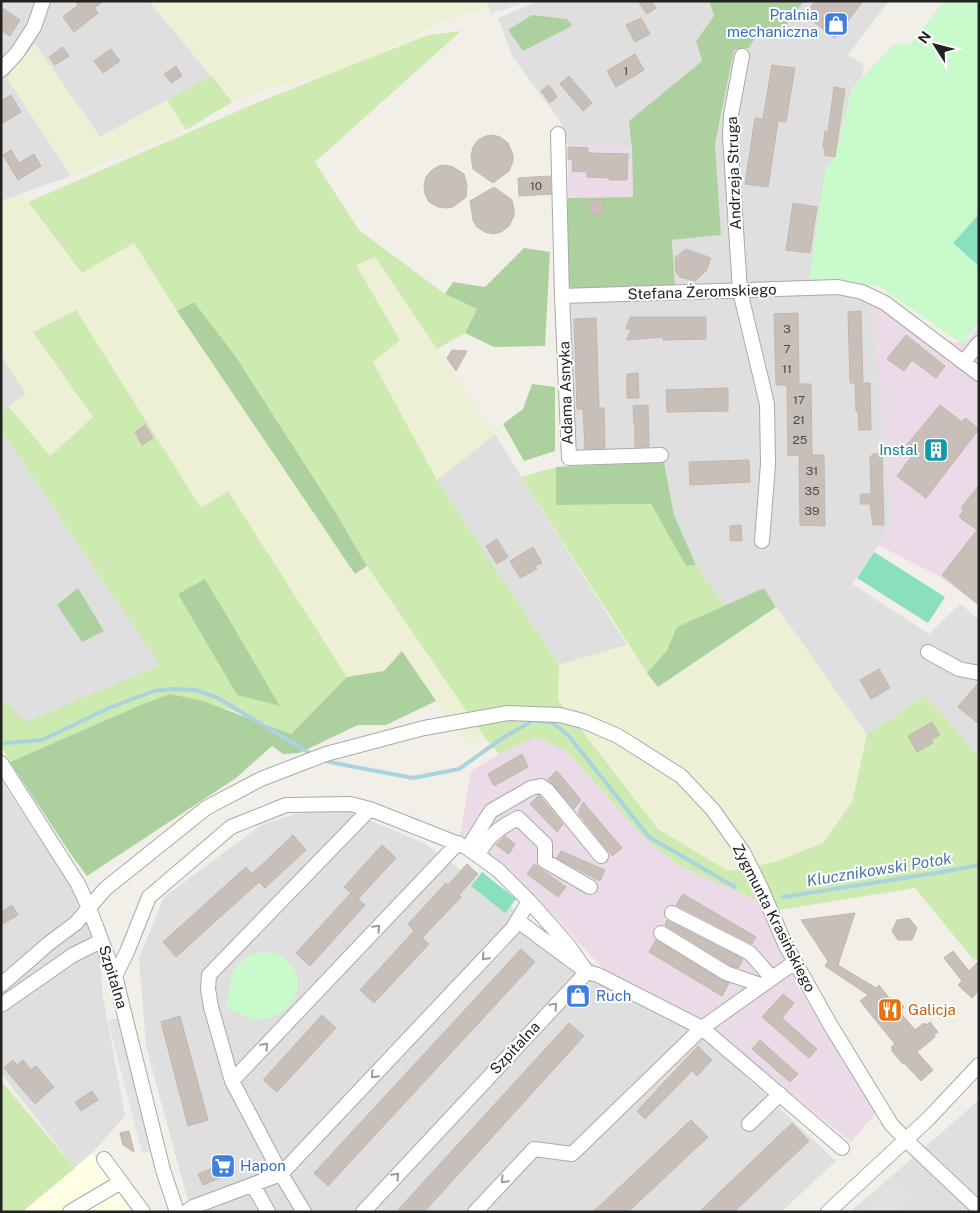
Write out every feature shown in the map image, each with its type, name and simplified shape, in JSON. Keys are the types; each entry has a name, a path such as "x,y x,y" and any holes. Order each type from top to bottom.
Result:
{"street":[{"path":"1,70 17,53 34,27 43,1"},
{"name":"Andrzeja Struga","path":"742,56 731,115 730,136 740,290 767,404 768,464 762,541"},
{"path":"558,134 562,296"},
{"name":"Stefana Żeromskiego","path":"562,296 838,287 862,292 885,303 979,374"},
{"name":"Adama Asnyka","path":"562,296 569,458 662,455"},
{"path":"964,362 979,343"},
{"path":"928,652 959,669 979,673"},
{"name":"Zygmunta Krasińskiego","path":"1,985 48,944 76,923 104,889 206,808 260,779 326,754 424,728 508,713 560,715 584,721 618,736 681,776 713,810 743,852 786,946 831,1026 886,1117 906,1140 979,1209"},
{"name":"Szpitalna","path":"1,763 78,884 89,908 115,976 162,1170 175,1210"},
{"path":"232,1081 468,849 491,811 531,788 541,786 548,790 601,856"},
{"path":"115,976 127,952 149,897 231,827 286,805 350,804 370,808 468,849 498,870 529,901 568,945 586,972"},
{"path":"304,1212 281,1174 232,1081 211,1007 208,989 209,975 370,808"},
{"path":"468,849 485,841 503,826 518,818 545,844 545,861 590,887"},
{"path":"175,1210 210,1207 253,1185 281,1174 513,928 529,901"},
{"path":"672,913 750,953 766,982"},
{"path":"518,920 586,972 598,975 702,1028 842,1148"},
{"path":"662,934 726,973 766,982"},
{"path":"1,1005 74,955 101,941"},
{"path":"475,1212 534,1149 572,1154 702,1028 795,962"},
{"name":"Szpitalna","path":"362,1212 586,972"},
{"path":"828,1212 906,1140 954,1093 979,1065"},
{"path":"749,1124 780,1094"},
{"path":"104,1159 143,1212"},
{"path":"70,1212 121,1182"},
{"path":"253,1185 268,1212"}],"shaded area":[{"path":"1,1 149,1 212,76 100,137 35,44 7,78 71,176 1,201"},
{"path":"149,1 487,1 489,7 440,21 356,68 275,87 232,102"},
{"path":"487,1 519,1 520,4 491,14"},
{"path":"537,1 709,1 714,16 696,41 702,61 630,121 632,149 568,145 560,121 512,56 498,18"},
{"path":"804,1 889,1 848,55 864,64 862,77 852,89 834,161 839,294 873,303 892,525 852,584 929,634 960,604 979,619 979,757 925,695 867,735 764,589 725,606 696,565 674,515 664,462 575,466 568,301 675,287 672,240 721,235 715,144 734,49 755,38 776,39"},
{"path":"35,44 100,137 167,100 186,130 71,176 7,78"},
{"path":"568,145 632,149 633,197 568,198"},
{"path":"22,194 82,273 134,243 177,311 355,573 367,566 485,738 467,745 401,651 384,671 347,677 228,491 201,508 76,310 33,332 94,417 50,457 9,407 26,394 1,355 1,201"},
{"path":"375,257 495,434 437,480 373,361 356,264"},
{"path":"873,303 885,312 955,343 968,340 979,326 979,606 939,576 878,545 892,525"},
{"path":"1,355 26,394 1,413"},
{"path":"1,430 161,665 26,723 1,697"},
{"path":"495,434 627,645 559,665 437,480"},
{"path":"776,607 867,735 852,802 823,843 775,862 728,871 658,829 558,700 559,665 627,645 658,687"},
{"path":"534,737 566,750 644,838 678,865 764,902 796,983 876,1113 851,1142 711,1029 606,972 558,920 493,857 460,835 471,771 499,754"},
{"path":"1,780 73,889 101,959 102,991 125,1116 92,1153 75,1168 1,1073"},
{"path":"311,809 349,812 424,843 534,923 713,1046 836,1161 781,1212 191,1212 146,1046 139,959 164,897 261,825"},
{"path":"127,1016 160,1148 142,1153 108,1020"},
{"path":"979,1100 979,1212 850,1212"},
{"path":"92,1153 131,1212 22,1212"},
{"path":"893,1182 910,1197 896,1212 864,1212"}],"green space":[{"path":"709,1 804,1 776,39 755,38 749,48 734,50 715,144 721,235 672,240 675,287 572,292 566,286 568,198 633,197 632,149 629,121 702,61 696,41 714,16"},
{"path":"944,1 979,1 979,322 963,344 877,285 808,288 826,165 834,161 852,89 892,45 911,43"},
{"path":"532,15 567,19 572,26 523,51 508,30"},
{"path":"461,31 315,162 359,230 445,294 477,309 465,333 437,349 375,257 356,265 400,340 373,362 437,480 559,665 558,700 658,829 728,871 775,862 823,843 852,802 867,735 925,695 979,757 979,961 972,958 915,888 779,910 678,865 644,838 566,750 534,737 499,754 485,738 367,566 336,513 236,357 193,302 177,311 134,243 82,273 28,202 254,104 428,35"},
{"path":"212,76 232,102 186,130 167,100"},
{"path":"979,214 979,266 953,243"},
{"path":"524,248 550,252 545,346 494,347 465,333 477,309 445,294 453,282 485,287"},
{"path":"194,302 236,357 336,513 367,566 355,574 177,311"},
{"path":"76,310 201,508 228,491 347,677 291,734 228,709 138,706 10,762 1,746 1,697 26,722 160,665 1,430 1,413 9,407 50,456 93,417 33,332","holes":["205,580 279,706 178,594"]},
{"path":"532,384 555,387 555,451 524,461 503,424 523,409"},
{"path":"664,462 674,515 696,565 686,566 651,504 556,505 556,467"},
{"path":"556,467 556,505 651,504 686,566 696,565 725,606 677,627 667,650 647,673 521,477"},
{"path":"874,552 945,597 928,623 857,578"},
{"path":"205,579 280,706 237,695 178,594"},
{"path":"78,588 104,631 82,642 57,605"},
{"path":"764,588 776,607 658,687 647,673 667,650 677,627"},
{"path":"402,651 436,701 386,725 358,725 299,753 283,754 272,746 236,778 87,876 10,762 170,694 203,701 291,734 347,677 384,671"},
{"path":"482,872 516,899 505,913 471,886"},
{"path":"268,951 281,956 289,962 296,975 298,984 292,1002 285,1009 268,1018 258,1019 257,1021 227,1008 226,1000 229,997 231,979 238,965 250,956"},
{"path":"1,1081 75,1168 22,1212 1,1212"}],"building":[{"path":"75,1 104,1 94,8 98,13 74,32 63,17 78,5"},
{"path":"638,1 651,1 656,8 647,14"},
{"path":"815,1 863,1 835,38 805,15"},
{"path":"1,7 20,20 10,36 1,30"},
{"path":"641,18 650,34 635,42 626,25"},
{"path":"63,47 69,56 55,65 49,57"},
{"path":"111,49 120,61 103,73 94,61"},
{"path":"635,54 644,70 616,87 607,71"},
{"path":"772,65 795,68 786,122 778,121 768,187 745,184 755,118 763,119"},
{"path":"176,66 182,76 171,83 164,74"},
{"path":"569,76 592,103 583,111 560,84"},
{"path":"549,85 557,97 550,103 541,91"},
{"path":"834,87 845,89 835,157 824,155 825,148 823,148 825,131 828,132"},
{"path":"11,95 21,112 1,124 1,101"},
{"path":"493,135 500,137 508,143 513,155 513,161 509,171 493,183 473,169 471,156 473,147 478,140"},
{"path":"568,147 588,148 588,153 628,154 627,180 587,177 587,172 572,171 573,159 568,159"},
{"path":"11,150 19,163 34,154 41,166 18,180 3,155"},
{"path":"446,165 464,174 467,185 466,197 453,207 446,208 438,207 429,202 424,186 426,177 432,170"},
{"path":"550,176 551,194 519,196 518,178"},
{"path":"494,187 512,200 514,216 509,226 501,232 493,234 477,227 473,220 470,201"},
{"path":"603,199 603,215 590,215 589,200"},
{"path":"793,203 817,207 810,253 786,250"},
{"path":"686,249 711,258 706,271 695,281 680,277 676,272 675,258"},
{"path":"861,311 863,383 870,383 871,430 859,430 855,383 850,383 848,312"},
{"path":"798,313 799,384 811,384 812,455 824,455 825,526 800,525 799,455 788,456 787,385 776,385 774,314"},
{"path":"630,317 706,317 706,339 663,340 663,337 627,340 631,329 626,329"},
{"path":"596,318 599,408 604,408 605,448 585,449 583,409 577,409 574,319"},
{"path":"906,335 945,366 936,378 912,360 904,371 887,359"},
{"path":"452,350 467,351 456,371 447,358"},
{"path":"638,373 639,398 627,398 627,374"},
{"path":"728,388 728,411 667,412 666,390"},
{"path":"648,405 649,447 635,447 633,406"},
{"name":"Instal","path":"940,405 962,422 965,418 979,429 926,498 897,476 914,453 905,447"},
{"path":"145,425 153,438 142,445 135,432"},
{"path":"873,454 882,454 884,525 873,525 870,504 860,504 861,494 871,494 870,457"},
{"path":"749,460 750,482 690,485 689,462"},
{"path":"979,485 979,605 942,575 977,530 959,517 964,510 961,508"},
{"path":"741,525 742,541 730,541 730,526"},
{"path":"497,539 508,557 497,564 486,546"},
{"path":"533,547 542,563 535,566 537,569 520,578 510,561"},
{"path":"879,669 890,688 871,699 860,680"},
{"path":"979,682 979,724 958,707"},
{"path":"932,722 940,735 931,740 933,743 917,752 908,736"},
{"path":"522,754 528,767 494,786 488,774"},
{"path":"557,771 581,800 574,809 548,779"},
{"path":"539,795 563,824 557,832 530,804"},
{"path":"583,802 622,848 612,856 578,813"},
{"path":"293,835 306,850 265,888 259,882 176,957 163,942 246,867 252,874"},
{"path":"505,836 515,844 509,854 496,845"},
{"path":"382,845 396,858 358,899 344,887"},
{"path":"561,851 605,870 600,881 557,858"},
{"path":"467,864 478,874 459,895 461,897 422,938 429,944 374,1003 360,990 414,931 408,924 446,883 448,885"},
{"path":"534,864 566,887 558,897 527,874"},
{"path":"351,893 365,905 310,966 296,953"},
{"path":"683,894 756,937 752,944 676,905"},
{"path":"12,905 18,915 1,925 1,912"},
{"path":"855,913 838,965 876,988 879,985 893,1003 898,1000 904,1007 899,1011 915,1030 924,1023 926,1025 930,1022 938,1032 934,1035 935,1037 917,1052 933,1070 921,1081 891,1050 893,1049 891,1047 895,1044 860,1001 868,995 825,966 828,961 801,920"},
{"path":"909,918 917,928 912,940 898,940 892,931 897,920"},
{"path":"667,920 743,959 738,968 665,925"},
{"path":"656,940 729,983 722,996 649,952"},
{"path":"521,949 535,962 328,1186 314,1173"},
{"path":"953,951 969,971 979,961 979,990 972,998 958,985 962,981 944,958"},
{"path":"783,994 794,1003 782,1018 817,1049 809,1058 762,1017"},
{"path":"322,1015 336,1028 277,1092 263,1080"},
{"path":"180,1016 208,1120 188,1126 161,1022"},
{"path":"569,1023 584,1036 424,1212 396,1212"},
{"path":"760,1040 798,1074 790,1082 752,1049"},
{"path":"698,1046 712,1060 697,1076 692,1071 645,1119 637,1111"},
{"path":"13,1060 17,1065 23,1060 31,1070 36,1066 54,1087 35,1104 4,1068"},
{"path":"92,1091 98,1100 81,1111 75,1102"},
{"path":"691,1120 708,1137 628,1212 593,1212"},
{"path":"792,1123 809,1141 734,1212 699,1212"},
{"path":"129,1131 134,1152 123,1145 120,1133"},
{"path":"222,1164 227,1175 203,1185 198,1174"}],"waterway":[{"name":"Klucznikowski Potok","path":"5,743 42,740 109,708 154,691 172,689 196,690 218,698 313,755"},
{"name":"Klucznikowski Potok","path":"322,759 329,762 413,778 459,769 501,739 534,720 553,723 568,735 649,837 735,887"},
{"name":"Klucznikowski Potok","path":"783,897 979,865"}],"place":[{"name":"Pralnia mechaniczna","path":"836,24"},
{"name":"Instal","path":"936,450"},
{"name":"Ruch","path":"578,996"},
{"name":"Galicja","path":"890,1010"},
{"name":"Hapon","path":"223,1166"}]}
